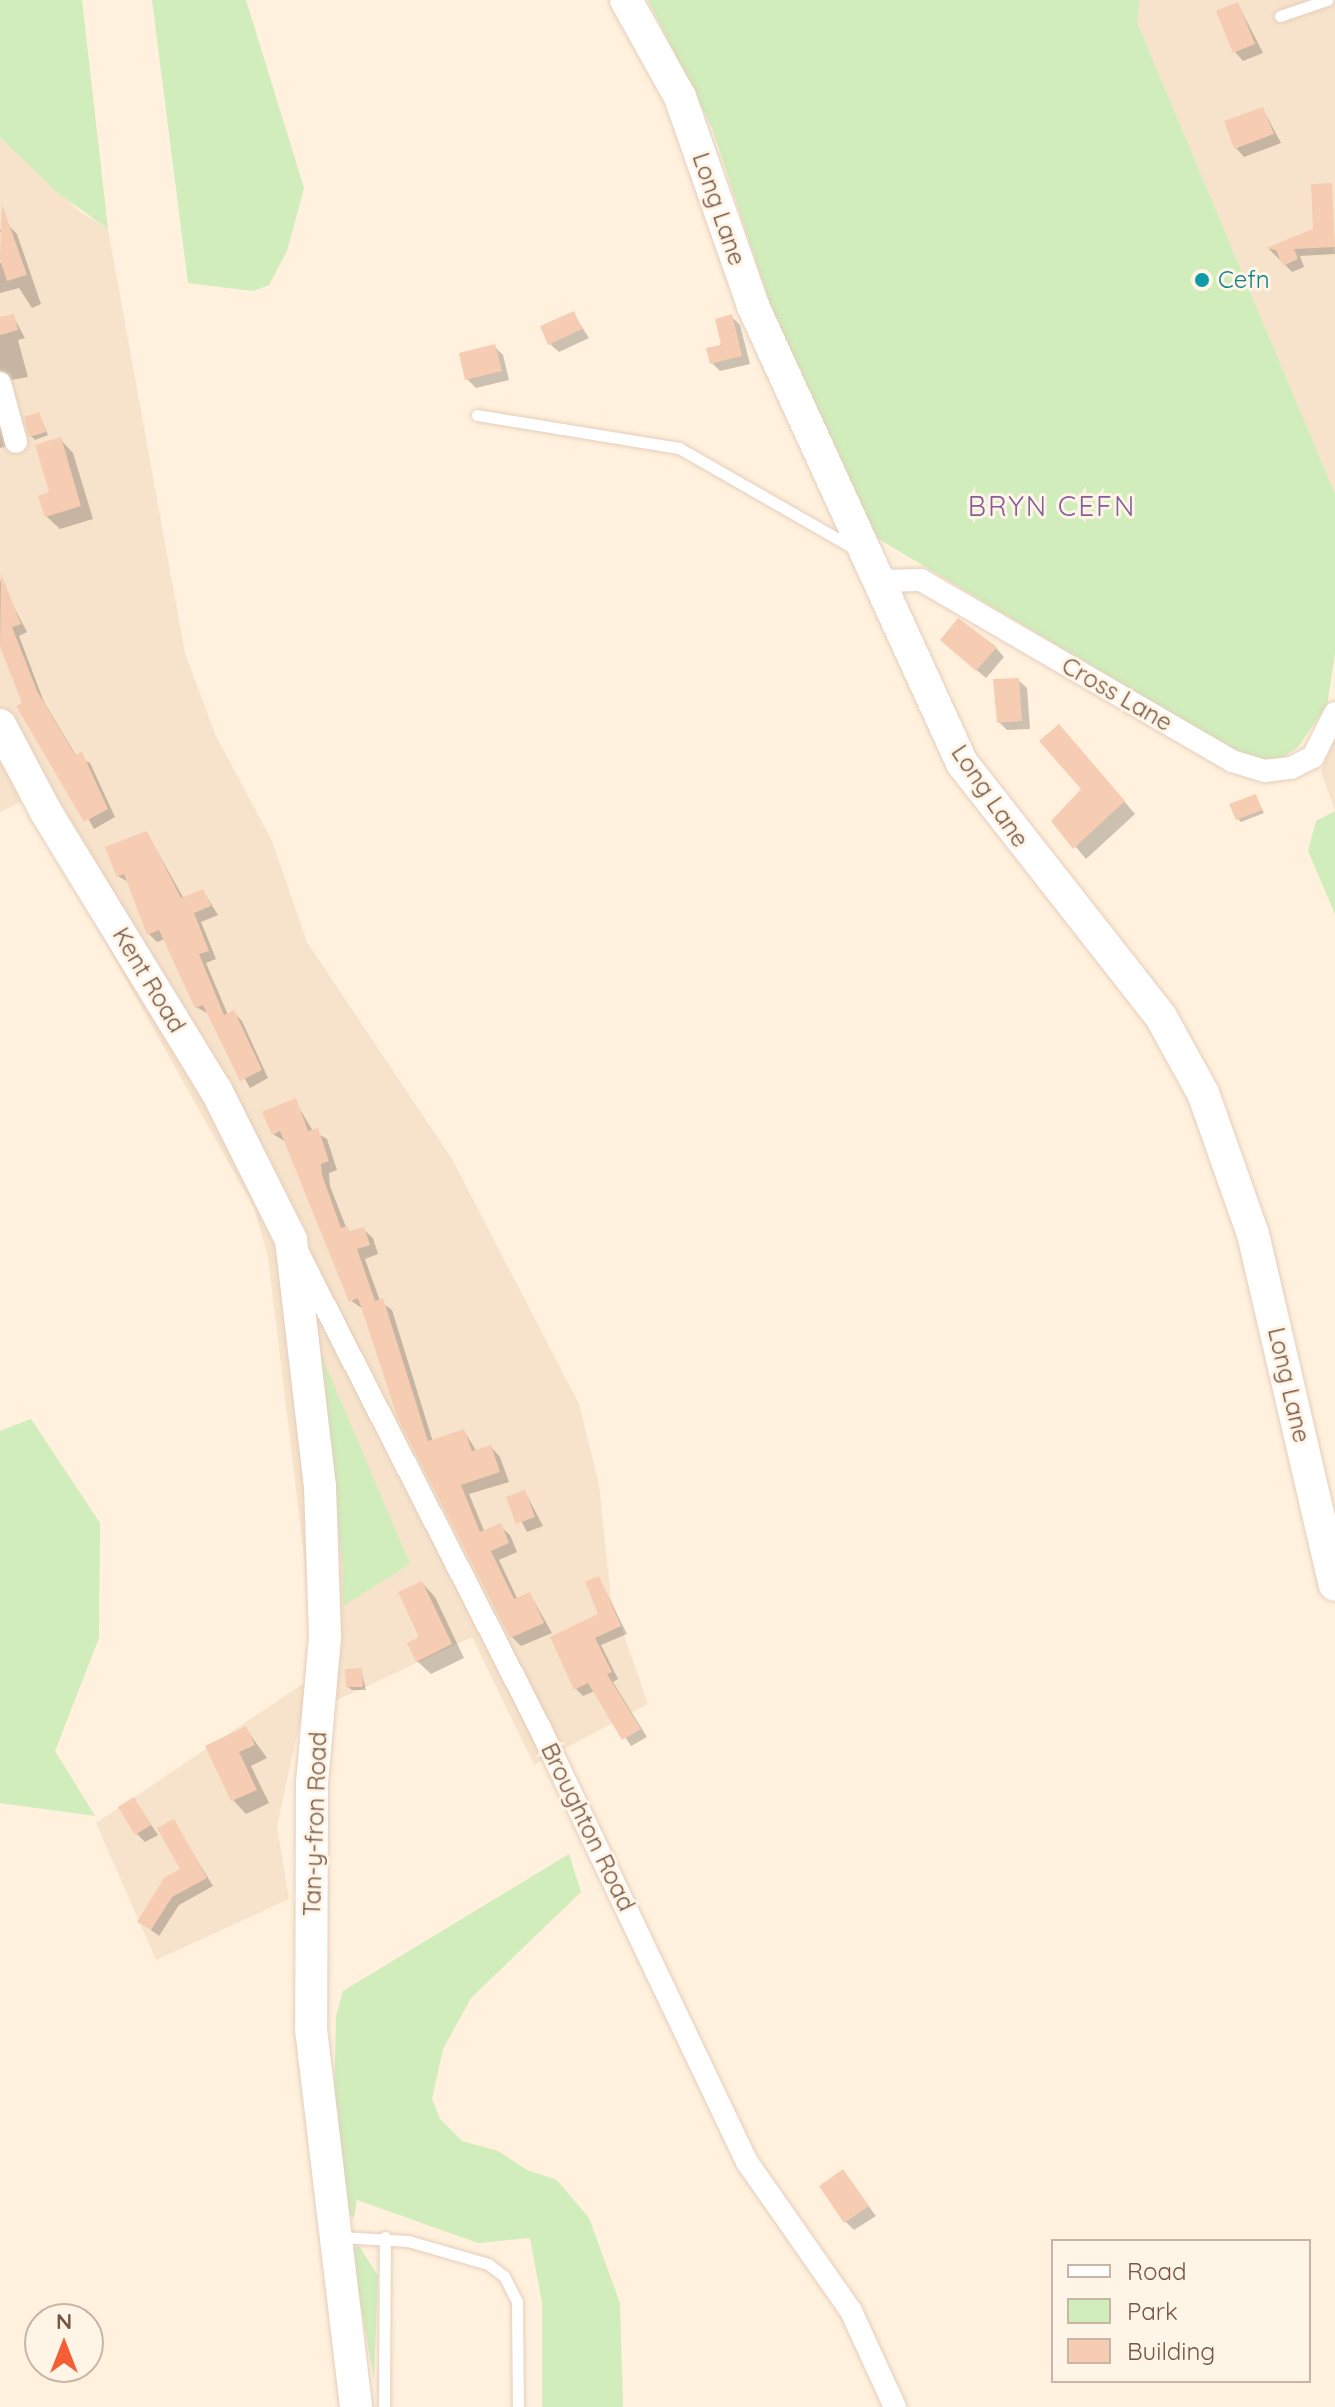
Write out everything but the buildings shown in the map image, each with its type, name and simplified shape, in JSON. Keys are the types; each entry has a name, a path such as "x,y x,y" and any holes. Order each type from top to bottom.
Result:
{"main road":[{"name":"Long Lane","path":"626,0 680,97 753,306 962,763 1161,1017 1203,1093 1253,1234 1335,1585"},
{"name":"Kent Road","path":"0,725 46,812 216,1090 291,1240"},
{"name":"Tan-y-fron Road","path":"291,1240 320,1486 325,1637 312,1783 311,2029 356,2407"}],"street":[{"path":"0,383 16,442"},
{"name":"Cross Lane","path":"872,568 921,580 1243,765 1265,771 1291,768 1313,757 1335,713"},
{"name":"Broughton Road","path":"291,1240 539,1726 747,2162 851,2311 895,2407"}],"lane":[{"path":"1299,0 1322,2"},
{"path":"1280,16 1322,2"},
{"path":"477,415 679,448 872,568"},
{"path":"336,2237 385,2237 488,2264 510,2284 517,2301 518,2407"},
{"path":"384,2407 385,2237"}],"shaded area":[{"path":"1140,0 1335,0 1335,494 1137,22"},
{"path":"0,137 79,211 108,229 185,653 216,736 272,841 307,942 452,1159 579,1404 599,1485 611,1598 648,1704 534,1765 472,1637 301,1717 277,1826 289,1899 156,1960 96,1823 304,1683 310,1637 304,1556 268,1257 254,1208 25,800 0,812"},
{"path":"1335,734 1335,811 1321,772"}],"green space":[{"path":"0,0 82,0 108,229 58,193 0,137"},
{"path":"152,0 246,0 304,188 287,251 269,285 253,291 188,283"},
{"path":"648,0 1140,0 1137,22 1335,494 1335,654 1327,705 1298,747 1277,761 1243,756 872,535 784,346 712,128"},
{"path":"1335,811 1335,914 1308,851 1316,821"},
{"path":"314,1338 410,1564 343,1606 343,1566"},
{"path":"31,1419 100,1523 99,1638 55,1751 95,1816 0,1803 0,1431"},
{"path":"569,1854 581,1892 471,1998 443,2049 432,2099 440,2119 462,2141 498,2151 527,2170 557,2180 589,2218 620,2303 623,2407 542,2407 542,2303 530,2238 478,2243 357,2200 354,2218 344,2208 333,2149 336,2016 343,1991"},
{"path":"359,2246 378,2276 374,2380 351,2249"}],"place":[{"name":"Cefn","path":"1202,280"}],"district":[{"name":"BRYN CEFN","path":"1052,506"}]}
